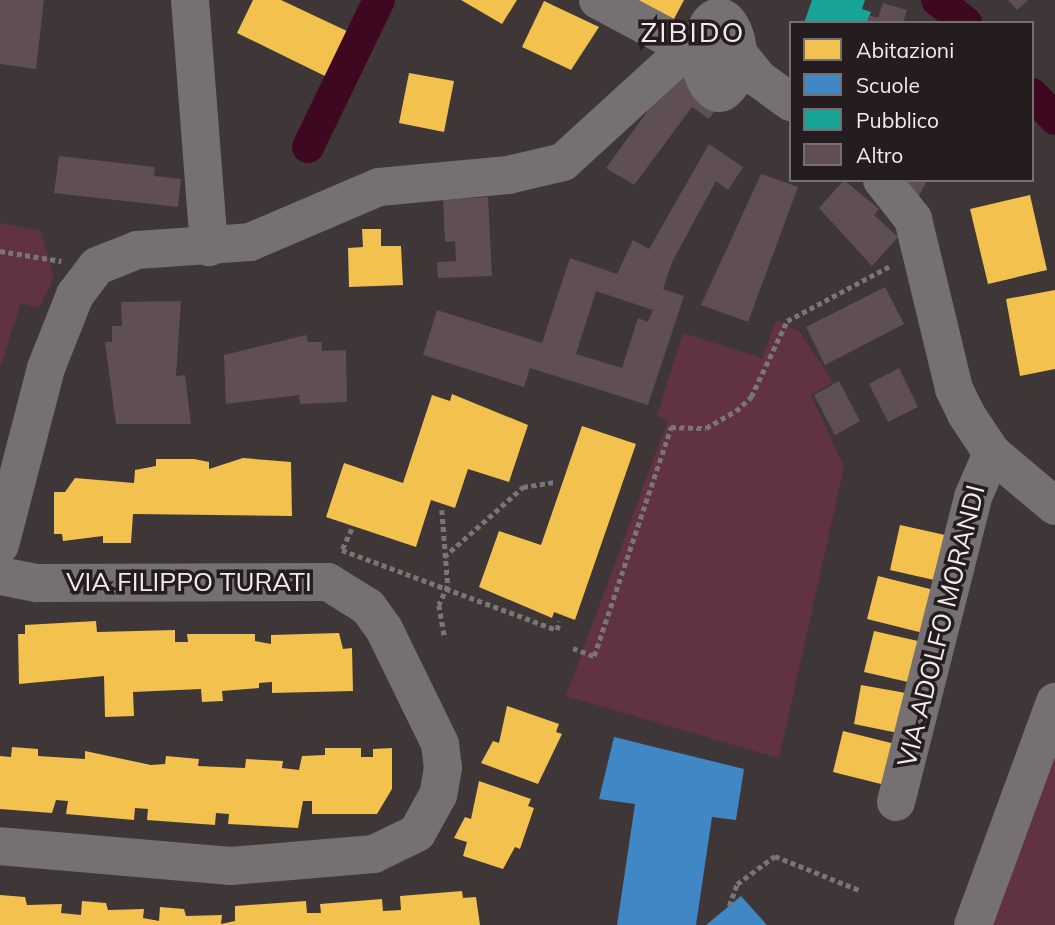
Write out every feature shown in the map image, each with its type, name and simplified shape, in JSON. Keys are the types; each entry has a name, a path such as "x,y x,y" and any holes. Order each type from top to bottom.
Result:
{"main road":[{"path":"973,925 1055,702"}],"street":[{"path":"190,0 209,247"},
{"path":"598,0 715,29 759,79 789,101"},
{"path":"0,545 46,368 75,295 97,266 137,250 250,243 379,187 508,175 563,162 608,126 715,29"},
{"path":"884,182 913,219 954,389 999,458 1055,506"},
{"path":"999,458 1055,471"},
{"name":"VIA ADOLFO MORANDI","path":"896,802 973,497 999,458"},
{"name":"VIA FILIPPO TURATI","path":"0,576 37,583 328,582 368,607 384,629 440,744 443,768 438,795 418,833 374,853 232,866 0,846"}],"path":[{"path":"573,648 594,656 671,427 706,428 736,411 751,397 787,321 921,248"},
{"path":"0,251 97,266"},
{"path":"444,557 523,487 554,482"},
{"path":"442,510 447,586 439,605 445,638"},
{"path":"352,529 342,550 447,586 557,630 559,621"},
{"path":"729,906 737,884 775,856 859,890"}],"shaded area":[{"path":"0,223 41,231 54,278 39,308 21,303 0,367"},
{"path":"776,320 799,331 833,382 811,395 844,467 779,758 566,696 668,420 657,416 683,333 762,358"},
{"path":"1055,748 1055,925 990,925"}],"building: Abitazioni":[{"path":"253,0 281,0 349,32 327,77 237,33"},
{"path":"461,0 517,0 502,24"},
{"path":"638,0 684,0 674,19"},
{"path":"544,1 599,27 571,70 522,47"},
{"path":"409,73 454,81 444,132 399,123"},
{"path":"1030,195 1047,270 988,284 970,209"},
{"path":"362,229 381,229 381,246 401,246 403,285 349,287 348,248 363,247"},
{"path":"1055,290 1055,369 1020,376 1006,299"},
{"path":"452,394 528,425 509,482 468,469 455,508 431,500 416,547 326,517 344,463 403,483 432,395 450,401"},
{"path":"582,426 636,444 575,620 554,612 552,618 479,587 499,531 541,545"},
{"path":"243,458 291,462 292,516 133,514 131,543 103,543 103,536 63,541 62,534 54,534 54,492 65,492 75,478 134,483 135,470 156,466 156,459 194,459 209,462 209,469"},
{"path":"900,525 945,535 934,580 890,570"},
{"path":"878,576 934,590 923,633 867,619"},
{"path":"96,621 97,632 175,630 175,642 188,642 187,634 255,634 255,641 271,644 271,635 339,633 343,649 352,648 353,691 272,693 272,682 259,683 259,688 222,691 223,701 202,702 201,689 133,692 134,716 105,717 104,676 19,684 18,634 25,634 25,625"},
{"path":"874,631 918,641 908,682 864,672"},
{"path":"861,685 906,693 898,733 854,724"},
{"path":"507,706 559,724 556,732 562,734 538,784 481,763 493,741 499,743"},
{"path":"843,731 895,744 885,785 833,772"},
{"path":"12,747 38,749 38,756 85,759 85,751 151,765 165,764 166,756 199,759 198,766 245,768 246,759 283,761 282,768 299,770 302,756 325,755 325,748 361,748 361,757 373,757 373,749 392,748 392,789 377,814 312,814 312,801 303,801 298,828 228,824 229,814 216,813 215,825 147,820 148,809 135,808 134,820 66,814 68,801 56,800 52,813 0,809 0,756 11,757"},
{"path":"479,781 531,799 528,806 534,808 520,849 515,847 503,869 463,856 467,842 454,838 465,817 471,819"},
{"path":"462,891 463,898 476,897 480,925 0,925 0,895 25,897 27,905 62,904 61,913 81,915 82,901 106,903 108,910 144,909 143,918 159,921 160,907 184,909 186,916 222,915 221,924 235,921 235,906 306,901 307,913 321,913 320,904 382,899 383,911 401,910 400,896"}],"building: Scuole":[{"path":"614,737 744,769 736,820 712,817 696,925 617,925 635,804 599,799"},
{"path":"741,896 767,925 706,925 729,906"}],"building: Pubblico":[{"path":"812,0 865,0 862,9 871,12 868,21 805,21"}],"building: Altro":[{"path":"0,0 44,0 36,69 0,64"},
{"path":"1008,0 1028,0 1017,10"},
{"path":"883,3 907,10 904,21 868,21 869,15 878,18"},
{"path":"689,54 735,83 709,119 692,107 634,185 606,168"},
{"path":"709,144 743,167 728,190 716,181 672,262 663,289 684,296 648,405 530,368 524,387 423,355 437,310 542,343 570,258 617,274 633,240 649,249","holes":["596,291 653,310 648,322 638,318 622,368 576,354"]},
{"path":"59,156 155,167 154,176 181,179 178,207 54,193"},
{"path":"761,174 798,187 748,322 701,305"},
{"path":"842,182 846,182 879,209 874,215 898,237 872,266 819,208"},
{"path":"902,182 926,182 919,196"},
{"path":"488,197 492,276 438,278 437,262 456,261 455,241 445,242 443,200"},
{"path":"885,287 904,324 825,365 806,327"},
{"path":"181,301 176,376 185,375 191,424 116,424 105,342 112,342 112,326 122,326 121,302"},
{"path":"306,335 308,342 322,342 322,351 346,350 347,402 300,404 299,395 226,404 224,355"},
{"path":"899,368 918,407 888,422 869,384"},
{"path":"839,381 860,421 835,435 814,395"}],"waterway":[{"path":"308,147 379,0"},
{"path":"937,0 963,21"},
{"path":"1034,96 1055,119"}],"district":[{"name":"ZIBIDO","path":"693,32"}]}
